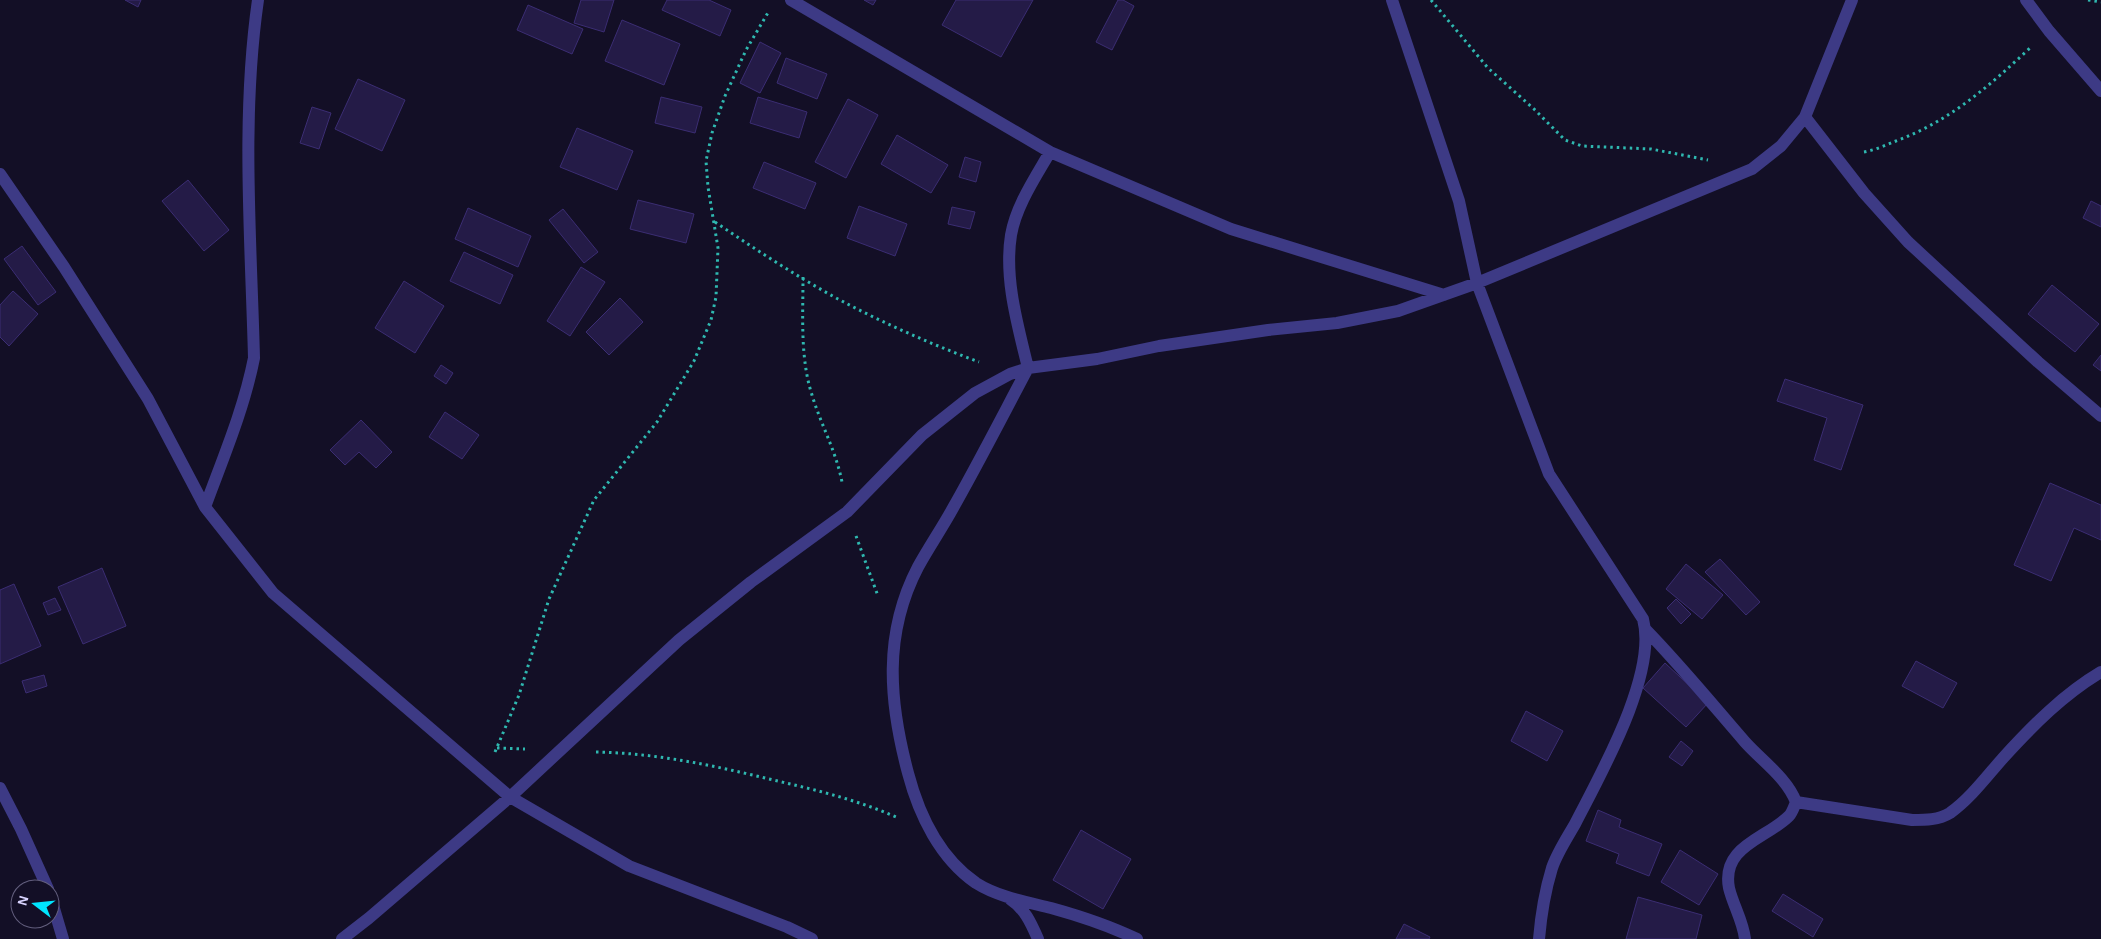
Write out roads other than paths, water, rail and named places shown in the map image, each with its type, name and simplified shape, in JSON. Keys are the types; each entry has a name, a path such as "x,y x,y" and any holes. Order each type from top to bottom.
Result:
{"street":[{"path":"205,507 242,408 254,358 248,126 252,42 258,0"},
{"path":"791,0 1050,152 1231,229 1444,295"},
{"path":"1392,0 1459,201 1477,283 1549,474 1643,619 1646,630 1646,647 1639,678 1614,749 1552,867 1540,917 1539,939"},
{"path":"342,939 510,797 679,640 751,582 847,512 922,435 976,393 1010,374 1028,368 1097,359 1168,345 1337,322 1398,310 1477,283 1752,169 1781,146 1805,117 1852,0"},
{"path":"2026,0 2049,31 2101,92"},
{"path":"1805,117 1864,193 1908,242 2038,362 2101,416"},
{"path":"1050,152 1020,207 1011,235 1010,263 1013,298 1028,368 953,509 918,567 903,602 895,636 892,686 899,739 922,815 937,842 962,871 978,884 1004,895 1071,914 1137,939"},
{"path":"0,174 64,267 148,399 205,507 273,593 510,797 629,866 744,910 812,939"},
{"path":"1646,630 1680,665 1746,742 1791,789 1796,802 1790,815 1748,843 1734,856 1728,871 1729,887 1746,939"},
{"path":"1796,802 1912,820 1932,819 1949,813 1972,792 2051,709 2078,686 2101,672"},
{"path":"0,788 44,879"},
{"path":"1004,895 1020,906 1030,921 1038,939"}]}
